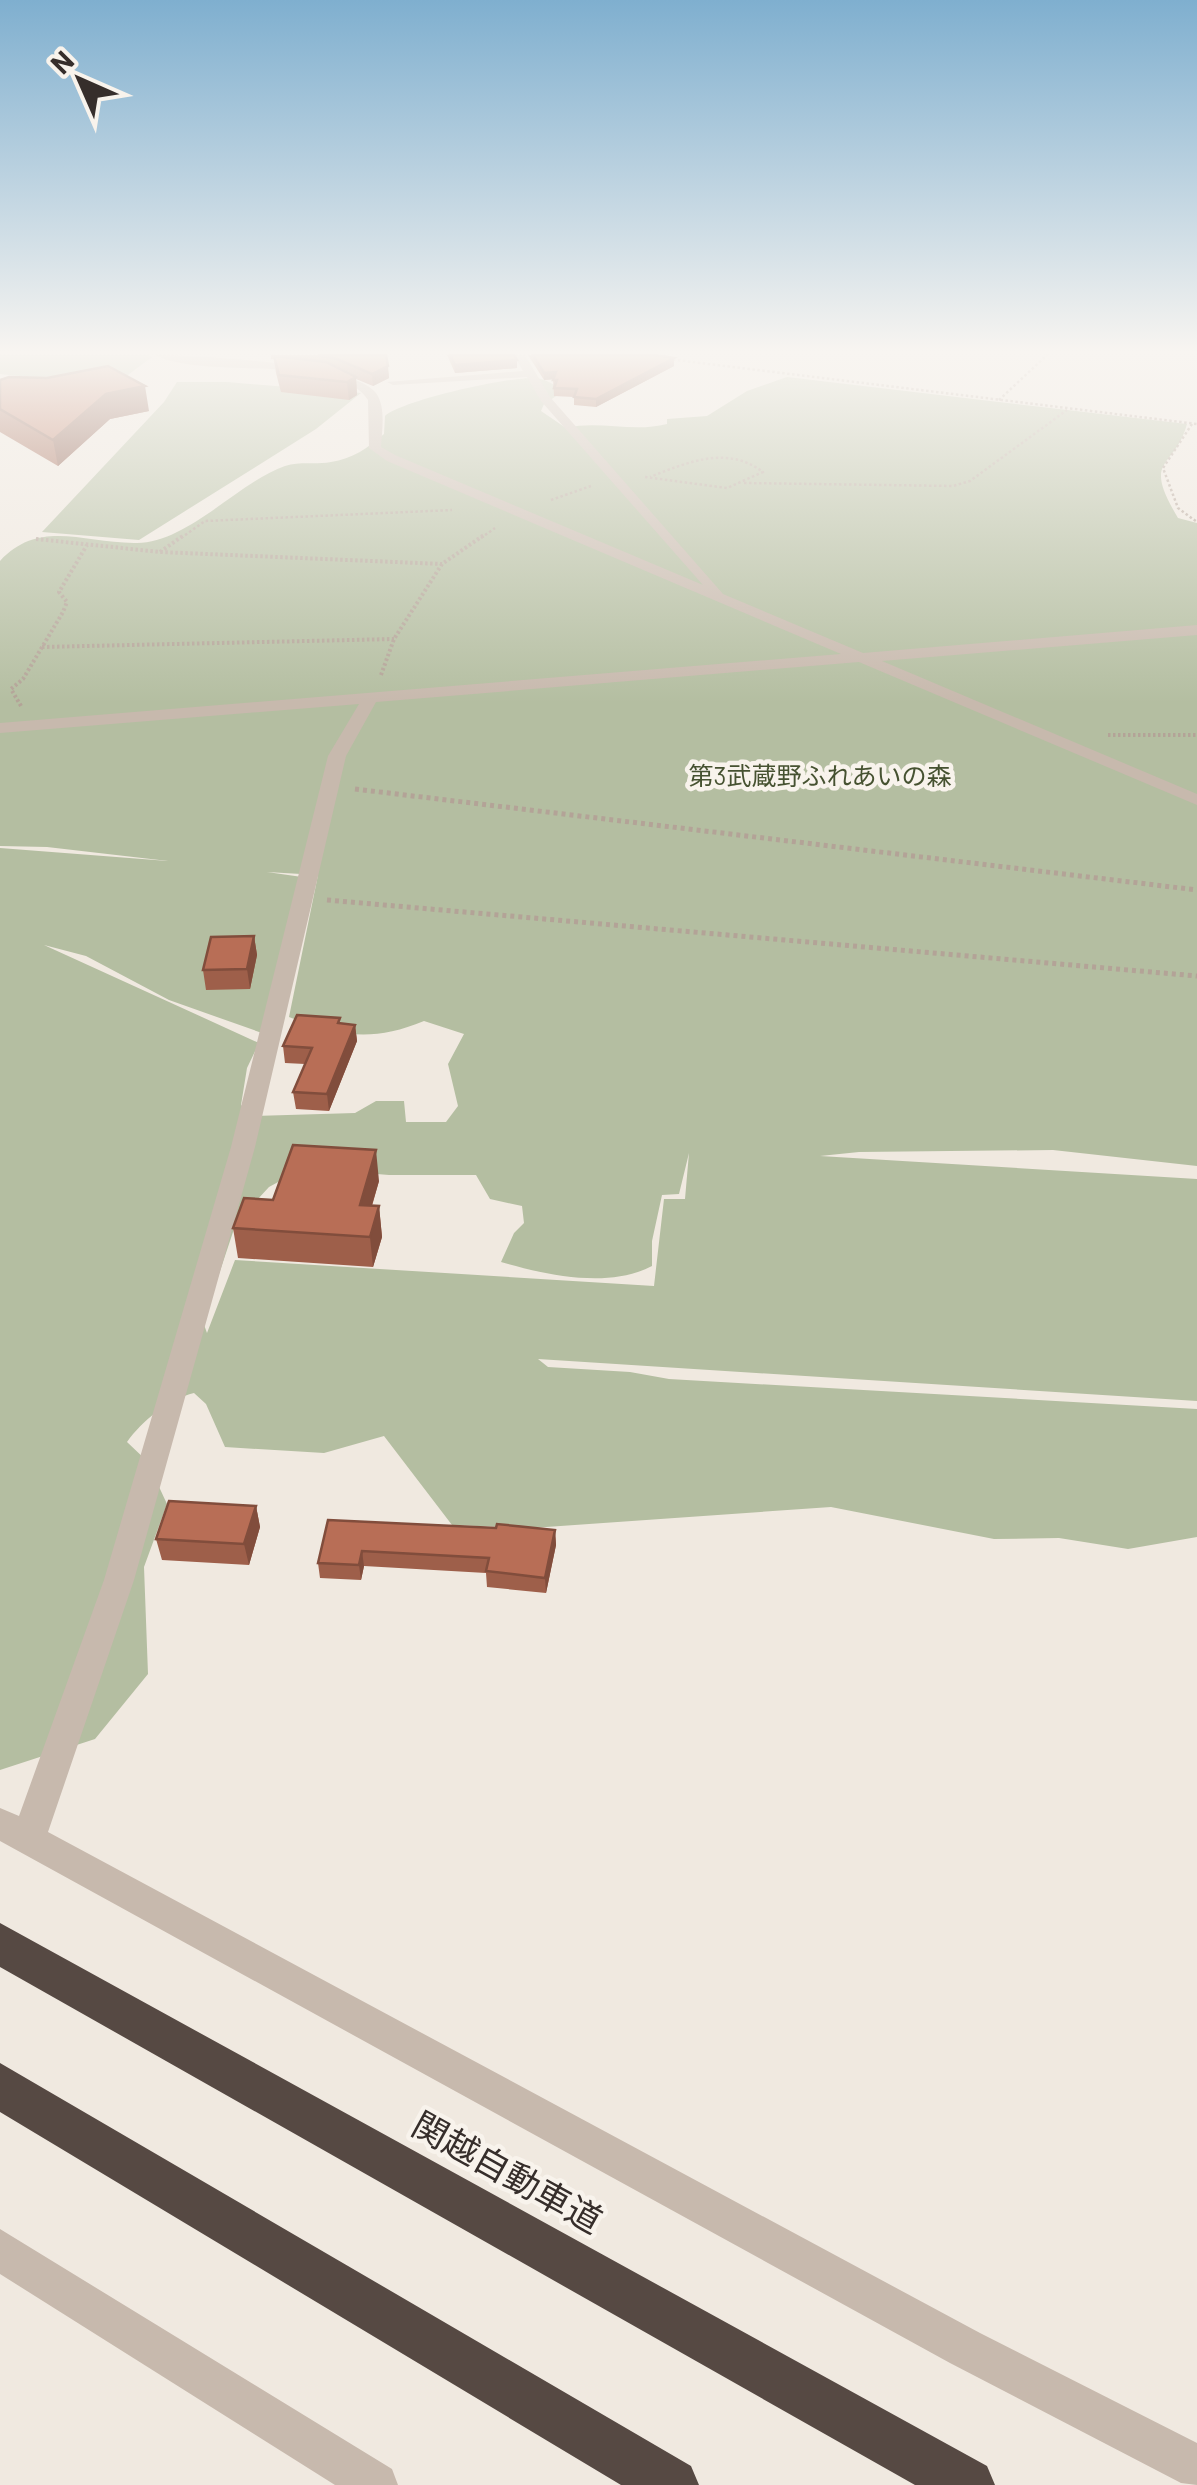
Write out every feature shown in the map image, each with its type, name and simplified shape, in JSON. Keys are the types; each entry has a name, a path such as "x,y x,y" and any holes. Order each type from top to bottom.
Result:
{"highway":[{"name":"関越自動車道","path":"0,1944 968,2485"},
{"path":"0,2086 672,2485"}],"street":[{"path":"427,471 1197,800"},
{"path":"612,471 720,594"},
{"path":"0,728 1197,630"},
{"path":"372,697 337,756 243,1147 125,1561 14,1831 965,2348 1197,2467"},
{"path":"0,2250 376,2485"}],"path":[{"path":"650,476 665,471"},
{"path":"744,483 762,471"},
{"path":"160,552 205,521 368,511 517,510 618,478 650,476 716,488 744,483 953,486 983,471"},
{"path":"1164,471 1177,508 1185,518 1197,522"},
{"path":"372,697 394,639 442,564 517,510"},
{"path":"36,539 160,552 442,564"},
{"path":"21,726 25,714 10,688 22,679 67,602 59,592 87,544"},
{"path":"42,647 394,639"},
{"path":"1049,737 1197,735"},
{"path":"330,786 1197,890"},
{"path":"304,898 1197,976"}],"green space":[{"path":"99,471 249,471 139,540 42,532"},
{"name":"第3武蔵野ふれあいの森","path":"274,471 1162,471 1162,484 1178,518 1197,523 1197,1166 1053,1150 820,1156 1197,1179 1197,1401 538,1359 548,1367 630,1372 669,1379 1197,1409 1197,1537 1128,1549 1059,1538 994,1539 831,1507 532,1528 452,1525 384,1436 324,1453 225,1447 206,1404 194,1393 157,1412 127,1442 147,1461 167,1504 144,1567 148,1674 95,1739 0,1770 0,848 168,861 47,847 0,846 0,561 15,548 47,537 137,543 156,540 194,523","holes":["267,872 318,875 289,1017 341,1033 389,1032 424,1021 464,1034 448,1064 458,1106 446,1122 406,1122 404,1101 376,1101 355,1113 253,1116 241,1105 247,1068 259,1043 44,945 86,956 169,1000 262,1033 302,877","689,1153 685,1199 664,1199 654,1286 235,1260 207,1333 203,1322 236,1223 269,1187 304,1168 389,1175 476,1175 490,1199 522,1206 524,1223 514,1233 501,1262 577,1278 617,1277 652,1266 652,1241 662,1195 679,1194"]}],"building":[{"path":"254,936 247,969 203,970 211,937"},
{"path":"297,1015 340,1018 338,1023 355,1025 327,1094 293,1092 312,1048 283,1046"},
{"path":"293,1145 376,1150 360,1205 379,1206 370,1237 233,1228 244,1198 273,1200"},
{"path":"169,1501 256,1506 244,1544 156,1539"},
{"path":"328,1520 496,1528 497,1524 555,1530 545,1578 486,1571 489,1558 362,1551 359,1565 318,1563"}]}
